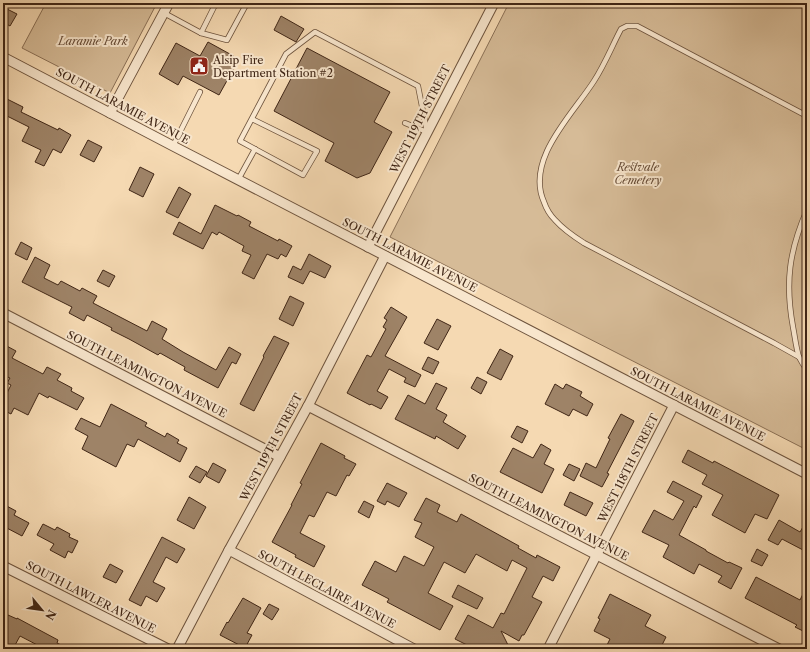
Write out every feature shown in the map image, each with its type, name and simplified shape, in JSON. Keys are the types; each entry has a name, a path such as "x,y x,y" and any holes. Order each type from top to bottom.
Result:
{"street":[{"path":"110,114 169,3"},
{"name":"WEST 119TH STREET","path":"368,247 494,3"},
{"name":"SOUTH LARAMIE AVENUE","path":"3,57 110,114 807,474"},
{"name":"WEST 119TH STREET","path":"177,649 229,550 308,406 385,256"},
{"name":"SOUTH LEAMINGTON AVENUE","path":"3,313 280,457"},
{"name":"WEST 118TH STREET","path":"548,649 674,405"},
{"name":"SOUTH LEAMINGTON AVENUE","path":"308,406 779,649"},
{"name":"SOUTH LECLAIRE AVENUE","path":"229,550 414,649"},
{"name":"SOUTH LAWLER AVENUE","path":"3,566 168,649"}],"lane":[{"path":"201,33 216,3"},
{"path":"164,13 201,33 227,40 247,3"},
{"path":"799,358 767,339 567,232 554,219 546,208 540,195 539,180 541,166 546,151 595,80 621,29 627,26 637,26 807,116"},
{"path":"252,119 317,151 304,176 240,141 286,54 315,32 418,86 427,132"},
{"path":"173,146 200,92"},
{"path":"405,123 427,132"},
{"path":"238,180 255,149"},
{"path":"807,210 794,245 790,263 789,281 791,316 799,358 807,370"}],"green space":[{"name":"Laramie Park","path":"46,3 157,3 110,93 22,48"},
{"name":"Restvale Cemetery","path":"509,3 807,3 807,450 390,237"}],"building":[{"path":"3,7 17,14 10,26 3,22"},
{"path":"281,16 304,29 296,42 274,30"},
{"name":"Alsip Fire Department Station #2","path":"208,42 239,59 219,95 183,76 178,85 159,74 176,43 200,56"},
{"path":"307,48 390,92 374,122 392,132 370,173 357,178 325,161 334,143 274,111"},
{"path":"3,97 23,107 21,112 58,130 59,128 71,135 61,153 53,149 44,166 35,162 41,150 22,141 29,127 3,114"},
{"path":"88,140 102,147 94,162 80,155"},
{"path":"140,167 154,174 143,197 129,190"},
{"path":"179,187 191,194 178,218 166,212"},
{"path":"215,205 251,222 249,226 278,241 279,239 292,246 286,257 281,254 278,259 267,254 254,279 242,273 251,255 242,251 244,246 219,232 217,235 212,232 203,249 173,234 179,222 201,234"},
{"path":"21,242 32,248 27,260 15,254"},
{"path":"309,254 331,266 325,278 310,271 303,284 288,277 293,266 301,270"},
{"path":"35,257 50,265 44,278 58,285 61,281 80,291 82,288 97,296 93,303 147,331 152,321 167,329 162,339 216,370 229,347 241,354 236,364 232,362 218,388 184,370 185,367 160,353 158,355 111,330 112,328 87,315 84,321 69,313 72,307 22,282"},
{"path":"103,270 115,276 109,287 97,281"},
{"path":"290,296 304,303 293,326 279,319"},
{"path":"391,307 407,317 385,356 421,375 415,387 404,382 406,378 389,369 377,391 388,397 381,409 347,393 367,355 371,357 386,329 383,327 387,320 384,318"},
{"path":"437,319 451,326 438,350 424,343"},
{"path":"274,336 289,343 254,411 240,404"},
{"path":"3,344 16,351 12,358 43,374 47,367 61,374 57,380 72,388 71,391 84,398 77,410 49,396 48,398 39,393 28,415 14,408 11,414 3,410 3,401 11,385 7,383 10,378 3,375"},
{"path":"500,349 513,356 501,380 487,373"},
{"path":"428,357 439,362 433,374 422,369"},
{"path":"477,377 487,382 481,394 471,388"},
{"path":"436,383 447,388 436,409 447,415 443,422 466,436 458,449 436,436 435,439 395,419 408,395 425,404"},
{"path":"555,384 563,389 566,384 582,392 580,396 593,404 587,416 573,409 569,416 545,404"},
{"path":"111,404 147,423 145,426 165,437 167,433 179,440 177,443 187,448 180,462 138,439 134,447 127,444 116,467 82,449 88,436 75,429 81,418 100,427"},
{"path":"621,414 634,421 607,473 609,474 602,487 580,476 586,463 596,468 610,439 608,438"},
{"path":"517,426 528,431 522,443 511,437"},
{"path":"321,443 345,456 344,458 356,464 349,476 347,475 336,496 327,492 314,517 309,515 300,533 325,546 314,567 272,542 292,505 302,484 300,483"},
{"path":"541,444 551,450 544,464 554,469 542,493 500,472 513,448 533,458"},
{"path":"688,450 713,463 714,461 779,495 767,519 755,514 745,533 712,515 723,495 702,484 707,475 682,462"},
{"path":"213,463 226,470 219,483 206,476"},
{"path":"569,464 580,469 574,481 563,475"},
{"path":"196,466 207,472 200,483 189,477"},
{"path":"673,481 702,496 696,508 694,506 679,535 728,563 729,562 742,568 731,589 718,582 722,576 699,564 694,574 663,557 669,545 642,532 654,510 673,520 684,501 667,492"},
{"path":"387,483 407,493 399,507 387,501 385,505 377,501"},
{"path":"570,492 593,503 586,516 564,505"},
{"path":"189,497 206,507 194,529 177,520"},
{"path":"426,498 440,505 437,512 457,522 461,514 519,546 518,548 536,558 537,555 560,567 553,581 543,576 532,597 542,602 524,635 522,635 519,641 501,631 510,649 475,649 455,639 468,615 493,628 501,613 504,614 527,568 512,560 507,571 476,554 465,573 444,562 428,593 453,606 440,630 387,602 389,599 362,585 375,561 396,572 404,556 424,566 434,547 415,537 422,523 414,520"},
{"path":"364,501 374,506 369,518 358,512"},
{"path":"3,504 16,511 14,515 29,523 22,536 3,526"},
{"path":"779,520 800,532 807,520 807,542 803,550 782,539 778,545 768,540"},
{"path":"43,524 55,530 57,527 70,534 69,537 78,541 72,553 68,551 65,558 50,550 54,544 37,535"},
{"path":"162,537 185,549 177,563 166,557 153,582 165,588 157,602 146,596 141,606 129,600"},
{"path":"757,549 768,555 762,566 751,561"},
{"path":"110,564 123,571 116,583 103,577"},
{"path":"756,577 800,600 807,586 807,633 795,627 797,625 745,598"},
{"path":"458,585 483,598 477,609 452,597"},
{"path":"610,594 651,615 645,626 666,637 660,649 605,649 610,639 594,631 600,619 598,618"},
{"path":"243,598 261,608 247,633 252,635 245,648 220,635"},
{"path":"269,604 279,609 272,620 263,614"},
{"path":"8,615 17,618 58,640 57,643 69,649 45,649 20,636 14,647 3,642 3,624"}],"place":[{"name":"Alsip Fire Department Station #2","path":"199,66"}]}
